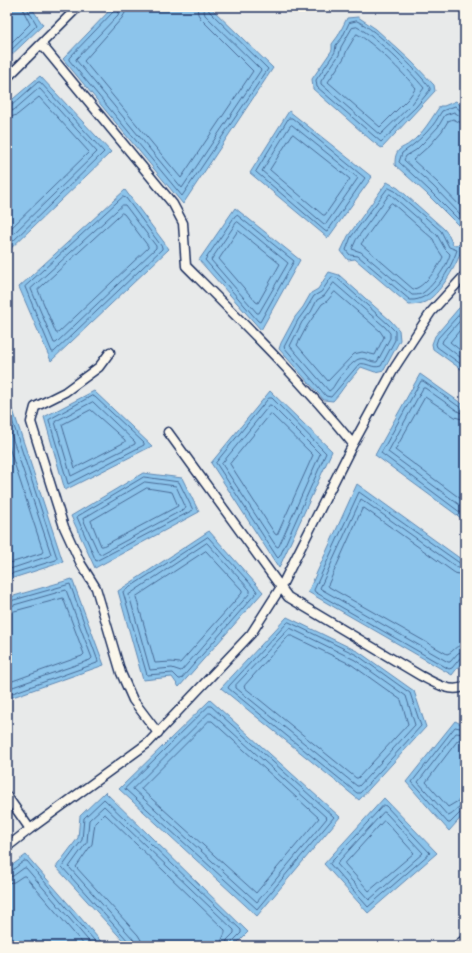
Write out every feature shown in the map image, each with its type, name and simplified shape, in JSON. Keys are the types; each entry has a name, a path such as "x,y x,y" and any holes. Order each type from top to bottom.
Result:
{"lane":[{"path":"7,78 78,7"},
{"path":"42,44 173,204 183,223 186,266 262,341 325,410 353,444"},
{"path":"7,847 148,743 251,634 281,587 353,444 395,367 431,312 465,275"},
{"path":"110,352 99,367 65,392 35,407 31,422 64,527 81,564 96,588 121,673 133,700 158,733"},
{"path":"168,432 288,597 421,676 443,687 460,689 465,686"},
{"path":"7,796 30,829"},
{"path":"456,946 465,939"}],"water":[{"path":"7,7 31,7 43,25 7,59"},
{"path":"113,7 210,7 273,68 183,204 63,59"},
{"path":"358,17 376,29 412,62 434,85 435,91 382,148 313,89 312,79 332,50 332,44 347,18"},
{"path":"40,76 111,152 7,252 7,104"},
{"path":"456,101 465,110 465,232 426,193 395,165 396,157 400,149 409,144 419,135 440,106"},
{"path":"289,111 372,177 328,238 250,173"},
{"path":"387,182 398,188 444,229 453,245 465,244 465,254 460,254 450,273 436,294 425,302 415,305 409,305 355,259 348,260 341,251 348,236"},
{"path":"125,190 169,249 51,361 19,287"},
{"path":"235,208 300,260 261,330 199,260"},
{"path":"329,272 339,275 391,321 399,330 400,340 384,370 375,372 361,367 333,401 324,400 279,349 295,317 311,293 318,289"},
{"path":"465,303 465,372 433,349 432,344 435,336"},
{"path":"420,374 465,406 465,521 375,455"},
{"path":"94,391 152,446 65,490 44,417"},
{"path":"270,391 332,451 279,568 211,463"},
{"path":"13,410 63,562 7,580 7,412"},
{"path":"143,473 182,478 199,512 95,568 71,516"},
{"path":"357,484 465,562 465,658 452,675 308,592"},
{"path":"209,531 263,592 179,687 172,677 143,680 118,591"},
{"path":"72,579 104,665 7,699 7,598"},
{"path":"287,617 359,652 414,691 426,727 359,800 221,688"},
{"path":"210,700 340,817 257,916 119,789"},
{"path":"455,721 465,726 465,813 449,831 406,782"},
{"path":"105,792 248,932 234,946 128,946 56,867 78,838 80,816"},
{"path":"384,798 437,853 368,913 324,864"},
{"path":"26,855 105,946 7,946 7,869"}]}
